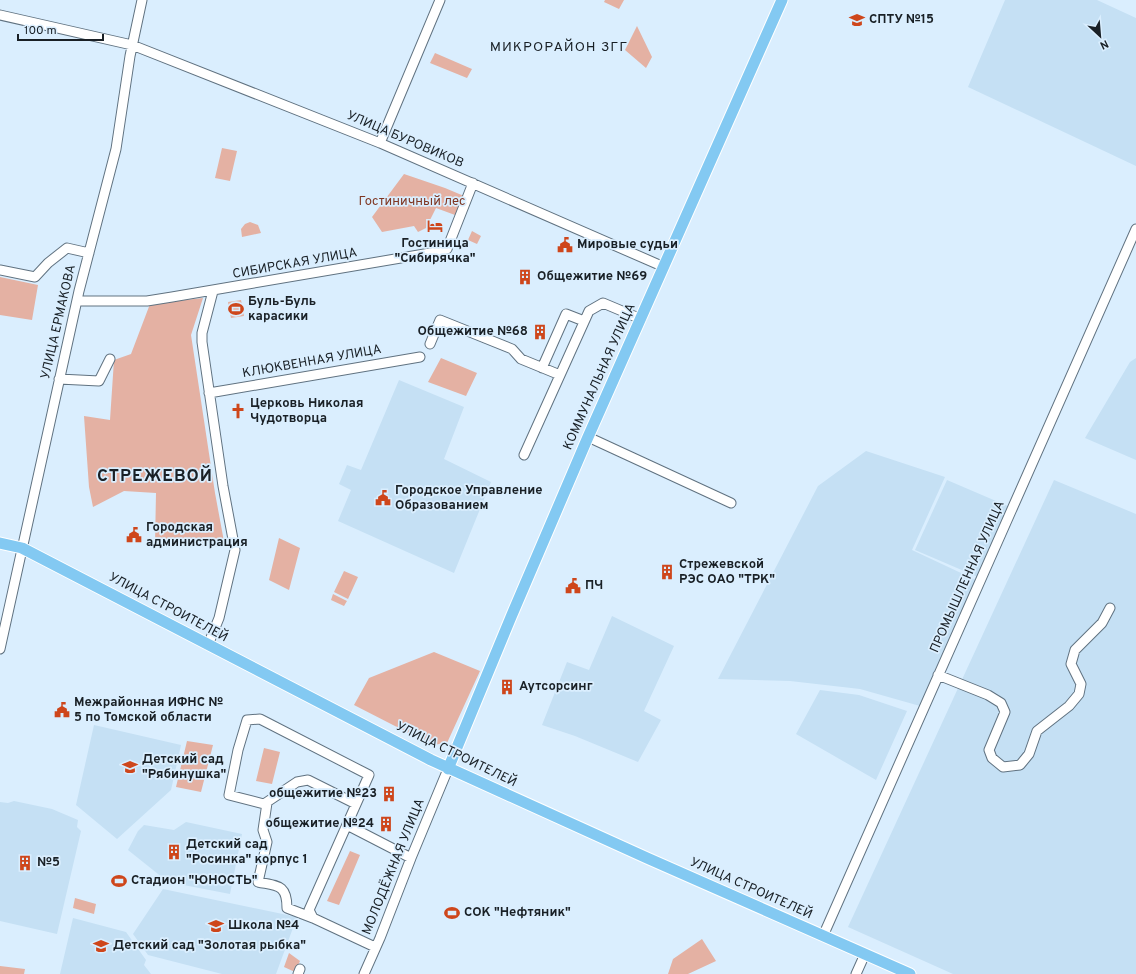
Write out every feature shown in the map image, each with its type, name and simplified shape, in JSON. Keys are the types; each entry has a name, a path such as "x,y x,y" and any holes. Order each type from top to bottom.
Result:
{"main road":[{"name":"КОММУНАЛЬНАЯ УЛИЦА","path":"448,768 588,437 782,0"},
{"name":"УЛИЦА СТРОИТЕЛЕЙ","path":"0,543 22,548 448,768 910,974"}],"street":[{"name":"УЛИЦА ЕРМАКОВА","path":"0,649 59,379 116,149 132,45 142,0"},
{"path":"380,143 440,0"},
{"name":"УЛИЦА БУРОВИКОВ","path":"0,15 132,45 380,143 664,267"},
{"name":"СИБИРСКАЯ УЛИЦА","path":"77,302 147,301 213,291 447,249 473,183"},
{"name":"ПРОМЫШЛЕННАЯ УЛИЦА","path":"823,936 1136,229"},
{"path":"0,270 35,277 48,263 67,248 89,253"},
{"path":"208,645 219,618 235,550 223,486 202,342 202,333 213,291"},
{"path":"524,455 589,311 603,303 641,319"},
{"path":"542,368 566,314 584,322"},
{"path":"430,344 440,320 512,349 521,359 560,375"},
{"name":"КЛЮКВЕННАЯ УЛИЦА","path":"209,393 420,357"},
{"path":"59,379 99,380 110,359"},
{"path":"588,437 731,503"},
{"path":"938,675 988,695 1001,703 1005,712 989,750 992,758 1003,767 1020,766 1029,754 1038,731 1069,706 1079,694 1081,684 1071,664 1073,655 1075,650 1102,624 1110,608"},
{"path":"313,918 308,910 356,804 373,773 260,719 247,720 238,750 229,795 264,804 297,782 308,780 356,804"},
{"name":"МОЛОДЁЖНАЯ УЛИЦА","path":"364,974 448,768"},
{"path":"267,803 263,830 267,842 258,882 280,886 284,890 287,908 313,918 375,947"},
{"path":"347,825 411,858"},
{"path":"856,974 865,954"}],"shaded area":[{"path":"1005,0 1097,0 1136,18 1136,166 968,87"},
{"path":"1136,358 1136,460 1085,438 1130,362"},
{"path":"399,380 464,407 444,459 491,482 454,573 338,521 351,490 339,484 347,465 361,470"},
{"path":"866,451 945,477 912,550 976,580 920,706 860,689 790,681 718,679 818,486"},
{"path":"947,480 1010,507 978,577 915,550"},
{"path":"1054,480 1136,514 1136,974 953,974 848,927"},
{"path":"612,616 674,646 644,711 661,720 638,762 575,736 542,725 567,662 589,670"},
{"path":"820,690 859,695 907,711 876,780 796,734"},
{"name":"Детский сад \"Рябинушка\"","path":"94,725 181,745 171,790 117,839 76,805"},
{"path":"14,801 52,809 78,820 77,827 81,831 57,934 0,921 0,802 8,803"},
{"path":"186,822 242,834 230,894 168,882 128,850 138,831 144,825 174,830"},
{"name":"Школа №4","path":"163,889 297,917 276,974 222,974 148,955 133,934"},
{"name":"Детский сад \"Золотая рыбка\"","path":"73,918 126,932 146,960 144,965 151,974 60,974"}],"green space":[{"path":"605,0 624,0 619,9 604,2"},
{"path":"637,26 652,57 646,68 625,50"},
{"path":"435,53 472,69 467,78 430,63"},
{"path":"222,148 237,151 230,181 215,178"},
{"name":"Гостиничный лес","path":"404,174 464,196 455,215 436,208 426,228 418,232 414,226 382,232 372,217"},
{"path":"250,222 258,225 261,233 242,237 241,229 245,224"},
{"path":"472,231 481,236 477,244 468,240"},
{"path":"0,277 38,285 32,320 0,315"},
{"path":"203,298 191,335 215,493 225,547 155,544 156,493 124,491 93,507 89,487 84,416 110,420 114,360 131,354 150,304"},
{"name":"Буль-Буль карасики","path":"241,300 244,316 231,318 228,302"},
{"path":"441,358 477,373 466,396 428,382"},
{"path":"279,538 300,548 289,590 269,580"},
{"path":"344,571 358,577 348,599 334,592"},
{"path":"333,594 347,601 344,606 331,600"},
{"path":"434,652 480,671 447,743 432,745 354,705 369,678"},
{"path":"187,741 213,745 201,792 176,787"},
{"path":"264,748 280,752 272,784 256,781"},
{"path":"350,851 360,855 339,905 327,901"},
{"path":"75,898 96,904 94,914 73,908"},
{"path":"702,939 716,961 688,974 668,974 673,959"},
{"path":"289,953 300,961 295,972 284,967"},
{"path":"0,966 25,969 24,974 0,974"}],"place":[{"name":"СПТУ №15","path":"857,20"},
{"name":"Гостиница \"Сибирячка\"","path":"435,226"},
{"name":"Мировые судьи","path":"565,245"},
{"name":"Общежитие №69","path":"525,277"},
{"name":"Буль-Буль карасики","path":"236,309"},
{"name":"Общежитие №68","path":"540,332"},
{"name":"Церковь Николая Чудотворца","path":"238,411"},
{"name":"Городское Управление Образованием","path":"383,498"},
{"name":"Городская администрация","path":"134,535"},
{"name":"Стрежевской РЭС ОАО \"ТРК\"","path":"667,572"},
{"name":"ПЧ","path":"573,586"},
{"name":"Аутсорсинг","path":"507,687"},
{"name":"Межрайонная ИФНС № 5 по Томской области","path":"62,710"},
{"name":"Детский сад \"Рябинушка\"","path":"130,767"},
{"name":"общежитие №23","path":"389,794"},
{"name":"общежитие №24","path":"386,824"},
{"name":"Детский сад \"Росинка\" корпус 1","path":"174,852"},
{"name":"№5","path":"25,863"},
{"name":"Стадион \"ЮНОСТЬ\"","path":"119,881"},
{"name":"СОК \"Нефтяник\"","path":"452,913"},
{"name":"Школа №4","path":"216,926"},
{"name":"Детский сад \"Золотая рыбка\"","path":"101,946"}],"district":[{"name":"МИКРОРАЙОН 3ГГ","path":"559,47"},
{"name":"СТРЕЖЕВОЙ","path":"155,477"}]}
